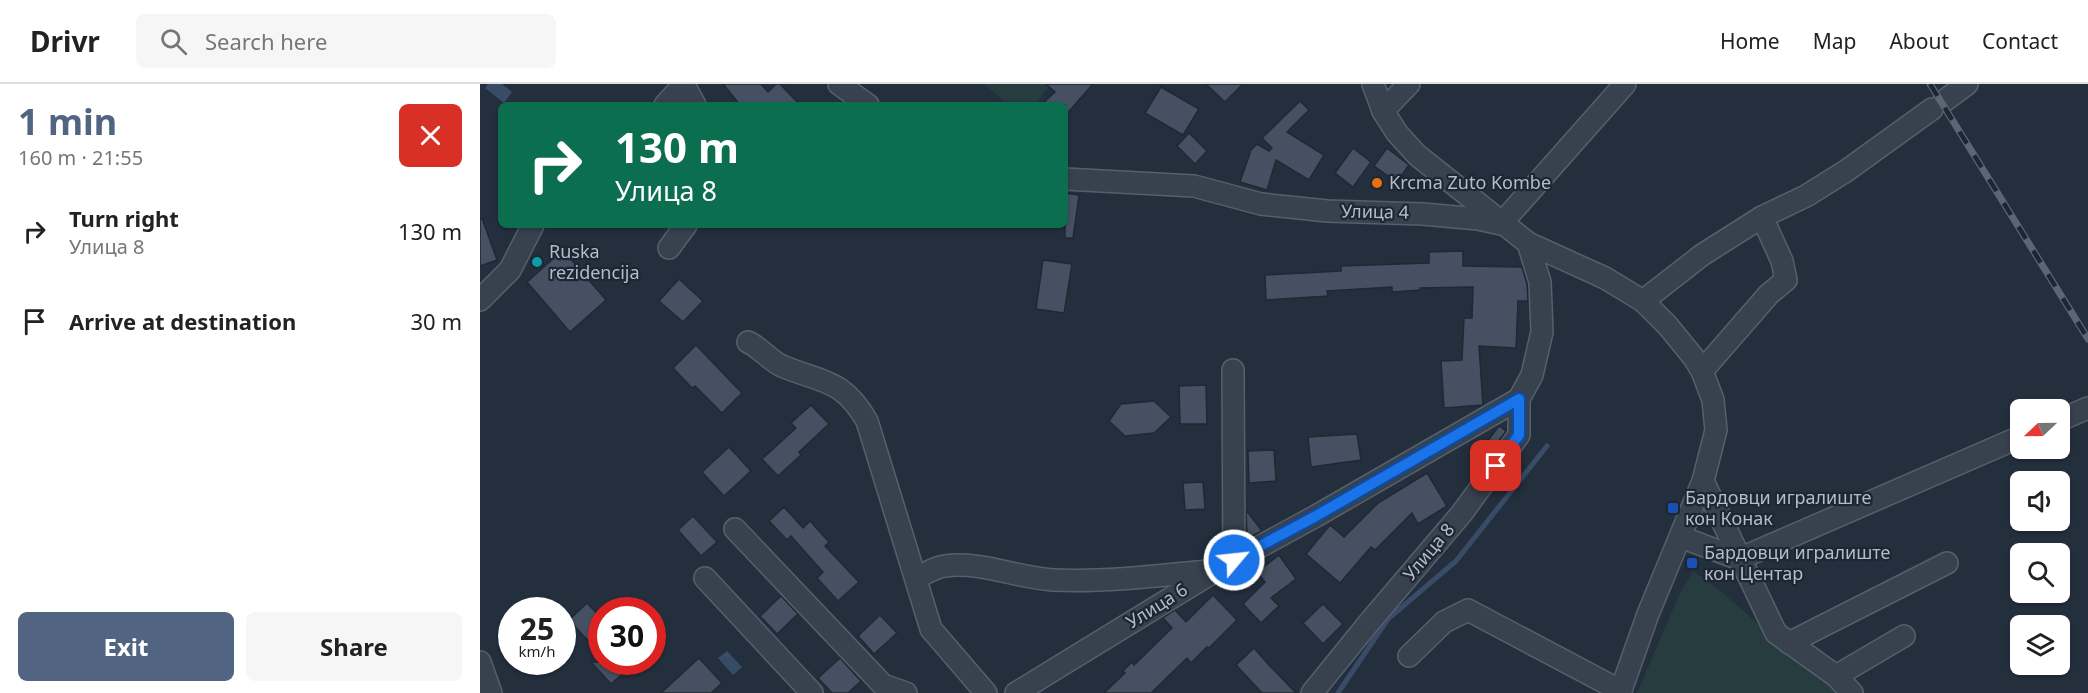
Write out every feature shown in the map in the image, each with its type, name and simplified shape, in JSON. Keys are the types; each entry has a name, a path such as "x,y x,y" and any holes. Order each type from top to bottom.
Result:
{"street":[{"path":"668,102 684,84 693,102"},
{"path":"839,84 864,102"},
{"path":"1373,84 1383,111 1397,134 1418,155 1501,224 1528,243 1605,278 1643,301 1668,326 1694,358 1702,372 1713,400 1716,430 1703,481 1648,614 1620,692 1468,610 1444,622 1409,656"},
{"path":"1383,111 1409,84"},
{"path":"1501,224 1625,84"},
{"path":"1643,301 1702,255 1762,217 1806,196 1846,171 1967,84"},
{"name":"Улица 4","path":"1068,179 1185,185 1261,204 1327,211 1424,213 1501,224"},
{"path":"1702,372 1769,294 1786,280 1782,261 1762,217"},
{"path":"480,300 510,270 531,228"},
{"path":"669,248 684,228"},
{"path":"1519,399 1532,375 1542,332 1540,282 1528,243"},
{"path":"748,342 767,358 782,366 832,383 859,407 867,421 931,630 986,693"},
{"path":"1233,370 1234,560"},
{"name":"Улица 6","path":"1016,693 1215,570 1316,516 1519,399"},
{"name":"Улица 8","path":"1312,693 1366,625 1462,513 1519,435 1519,399"},
{"path":"2070,416 2088,408"},
{"path":"1681,537 1739,559 2010,441"},
{"path":"1703,481 1776,633 1836,676 1852,693"},
{"path":"735,530 883,685 906,693"},
{"path":"1789,643 1947,563"},
{"path":"916,578 943,566 968,565 1051,580 1112,580 1215,570"},
{"path":"705,578 812,693"},
{"path":"1836,676 1904,636"},
{"path":"480,662 491,693"}],"green space":[{"path":"984,84 1051,84 1037,102 1005,102"},
{"path":"1693,571 1723,593 1837,693 1637,693 1679,595"}],"water":[{"path":"488,84 502,84 512,92 503,102 485,88"},
{"path":"727,651 742,667 733,675 718,658"}],"building":[{"path":"723,84 761,84 768,92 776,84 780,84 797,102 738,102"},
{"path":"1046,84 1093,84 1068,113 1068,102 1044,102 1055,92"},
{"path":"1206,84 1243,84 1225,102"},
{"path":"1161,87 1199,109 1183,135 1145,113"},
{"path":"1300,101 1309,110 1287,132 1324,155 1309,180 1276,160 1267,190 1240,182 1251,150 1257,144 1269,151 1272,148 1262,138"},
{"path":"1189,133 1207,151 1195,164 1177,146"},
{"path":"1353,148 1371,162 1353,187 1335,173"},
{"path":"1387,148 1409,165 1397,182 1374,166"},
{"path":"1068,193 1079,195 1073,238 1065,238 1065,228 1068,228"},
{"path":"482,218 497,260 480,266 480,219"},
{"path":"563,250 606,300 570,332 527,282"},
{"path":"1463,251 1463,266 1522,267 1527,284 1528,301 1518,301 1516,348 1479,346 1483,405 1444,408 1441,361 1462,360 1464,318 1472,318 1473,287 1420,288 1420,290 1392,292 1392,287 1327,291 1328,296 1266,300 1265,275 1341,271 1341,266 1429,263 1429,252"},
{"path":"1043,260 1072,264 1064,313 1036,309"},
{"path":"679,279 703,301 683,322 659,301"},
{"path":"696,345 742,393 722,413 695,386 692,388 673,368"},
{"path":"1206,385 1207,424 1180,424 1179,386"},
{"path":"1154,401 1171,417 1154,433 1125,436 1109,421 1121,404"},
{"path":"811,405 829,424 799,452 801,455 778,476 762,459 796,428 791,423"},
{"path":"1499,426 1506,431 1479,468 1471,463"},
{"path":"1357,434 1361,460 1311,467 1308,437"},
{"path":"729,447 751,471 724,496 702,472"},
{"path":"1274,450 1276,481 1249,483 1248,451"},
{"path":"1427,473 1447,506 1418,524 1412,513 1375,550 1371,547 1340,583 1306,554 1330,525 1344,537 1378,503"},
{"path":"1203,482 1205,509 1185,510 1183,483"},
{"path":"784,507 803,528 810,521 829,542 825,546 859,582 838,601 817,578 823,572 791,536 787,540 769,521"},
{"path":"1246,510 1262,531 1247,537"},
{"path":"693,516 717,542 701,556 678,530"},
{"path":"1279,555 1296,579 1271,598 1279,606 1261,623 1243,604 1265,582 1257,572"},
{"path":"1213,595 1237,620 1209,648 1207,647 1191,663 1187,658 1151,693 1104,693 1125,673 1123,671 1132,662 1134,665 1172,628 1163,618 1175,610 1186,622"},
{"path":"781,596 798,614 777,634 760,616"},
{"path":"588,604 588,641 576,628 576,613"},
{"path":"1323,604 1343,624 1323,644 1303,623"},
{"path":"880,615 897,633 874,654 858,636"},
{"path":"1254,648 1296,693 1262,693 1236,665"},
{"path":"699,658 722,683 711,693 661,693"},
{"path":"840,658 861,681 848,693 832,693 818,678"},
{"path":"603,675 621,675 611,684"}],"waterway":[{"path":"1338,693 1388,619 1456,561 1547,446"}],"railway":[{"path":"1930,84 2088,339"}],"place":[{"name":"Krcma Zuto Kombe","path":"1377,183"},
{"name":"Ruska rezidencija","path":"537,262"},
{"name":"Бардовци игралиште кон Конак","path":"1673,508"},
{"name":"Бардовци игралиште кон Центар","path":"1692,563"}],"route":[{"path":"1234,560 1316,516 1519,399 1519,435 1496,466"}]}
